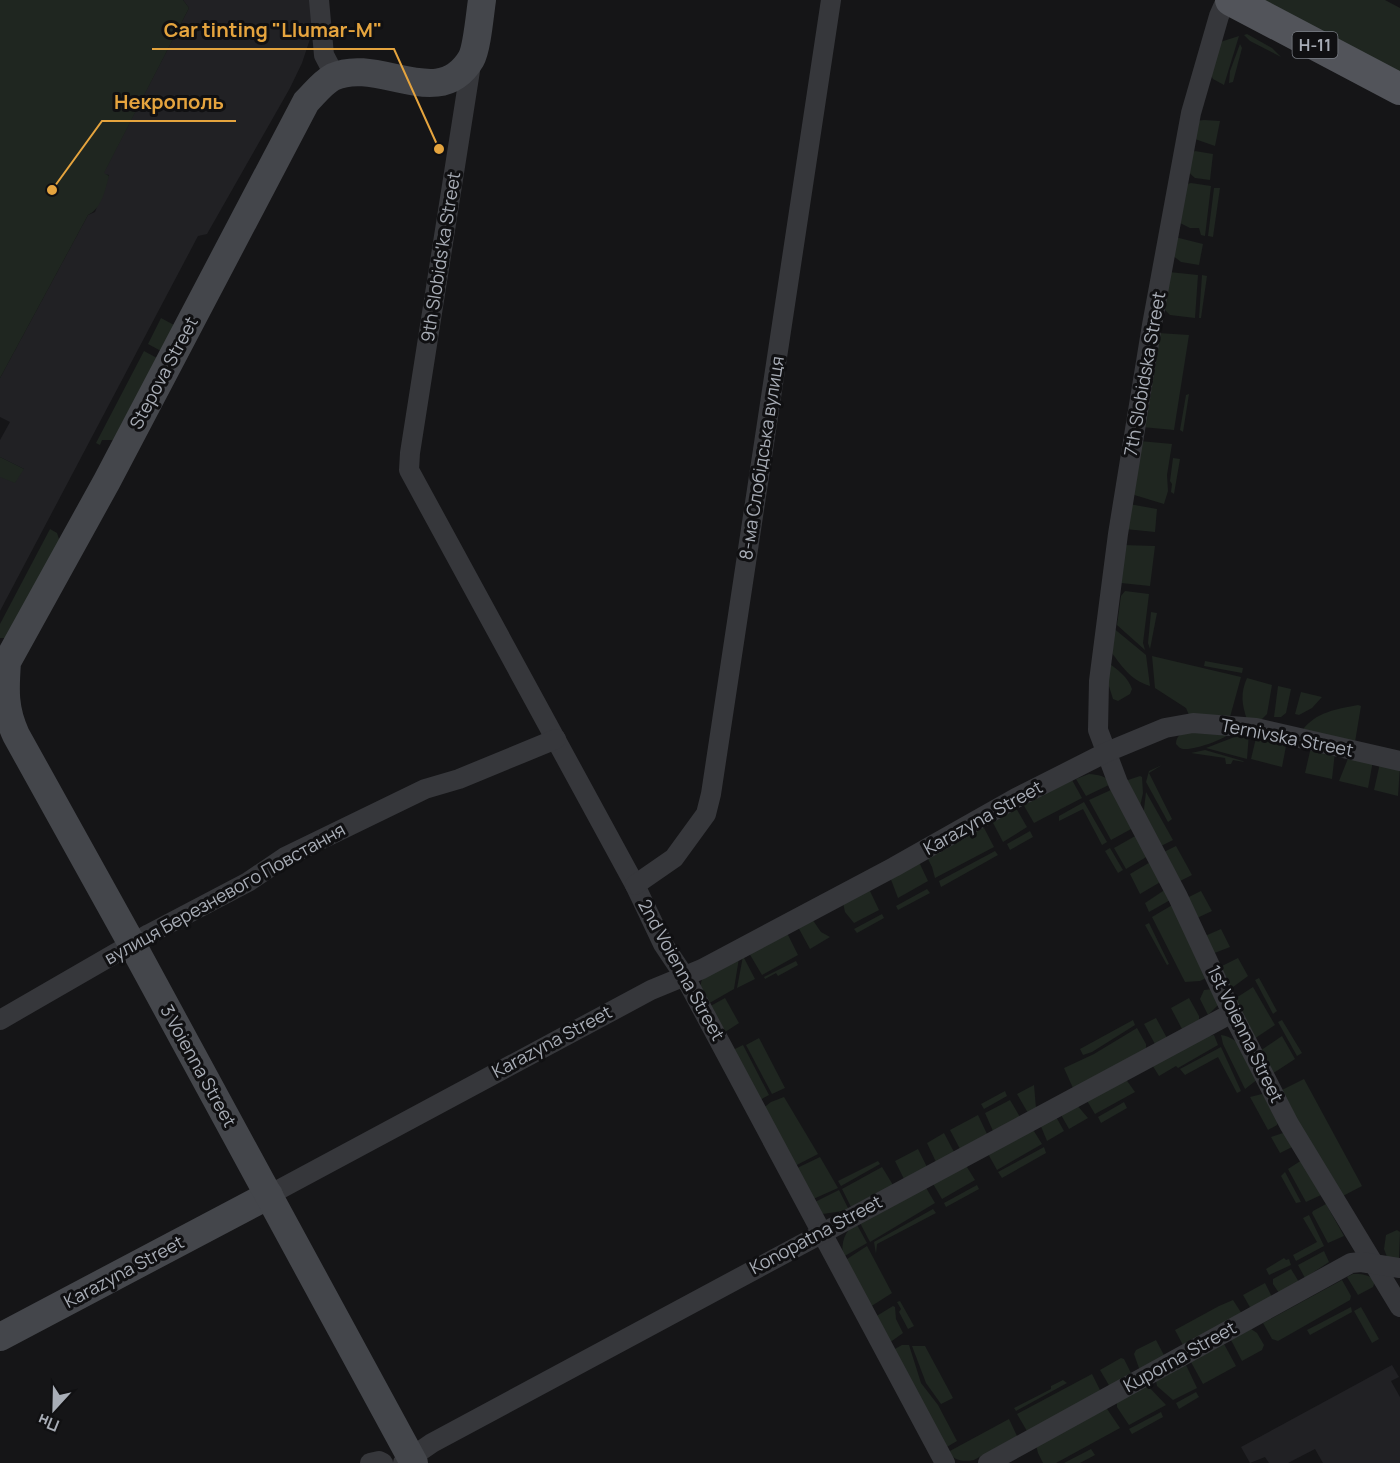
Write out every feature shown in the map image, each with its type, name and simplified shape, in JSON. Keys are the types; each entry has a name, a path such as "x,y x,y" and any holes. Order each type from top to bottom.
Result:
{"main road":[{"name":"Н-11","path":"1229,0 1400,89"}],"street":[{"path":"319,0 324,55 335,76 364,72 432,84 456,76 472,58"},
{"name":"9th Slobids'ka Street","path":"413,479 409,470 410,453 482,0"},
{"name":"8-ма Слобідська вулиця","path":"635,885 674,858 706,814 711,794 831,0"},
{"name":"7th Slobidska Street","path":"1107,752 1098,730 1099,681 1120,516 1191,113 1219,16 1229,0"},
{"name":"Stepova Street","path":"4,669 102,490 306,102 323,84 335,76"},
{"name":"2nd Voienna Street","path":"413,479 635,885 663,944 685,977 945,1463"},
{"name":"3 Voienna Street","path":"4,669 8,718 269,1195 409,1461"},
{"name":"Ternivska Street","path":"1107,752 1165,728 1193,723 1256,728 1400,761"},
{"name":"вулиця Березневого Повстання","path":"0,1020 132,944 248,882 285,857 415,794 459,779 556,739"},
{"name":"Karazyna Street","path":"0,1337 641,995 685,977 894,867 1016,798 1107,752"},
{"name":"1st Voienna Street","path":"1107,752 1118,783 1191,923 1232,1013 1289,1124 1400,1306"},
{"name":"Konopatna Street","path":"409,1461 442,1437 1232,1013"},
{"name":"Kuporna Street","path":"988,1463 1346,1266 1361,1262 1400,1268"},
{"path":"370,1463 379,1461 383,1463"}],"shaded area":[{"path":"0,0 183,0 189,8 104,173 109,176 100,203 88,215 0,378"},
{"path":"183,0 311,0 311,36 290,88 207,234 198,236 0,611 0,477 24,469 0,457 0,440 10,422 0,417 0,378 88,215 95,212 109,175 103,174 189,8"},
{"path":"1257,0 1385,0 1400,8 1400,76"},
{"path":"1247,34 1272,48 1281,57 1250,41 1244,35"},
{"path":"1239,36 1224,85 1213,79 1209,71 1217,43"},
{"path":"1240,44 1242,48 1233,82 1229,83 1230,71"},
{"path":"1196,121 1220,121 1215,146 1192,138"},
{"path":"1195,151 1213,154 1210,180 1195,178 1187,171 1190,153"},
{"path":"1191,183 1211,186 1205,236 1201,235 1199,228 1190,228 1178,222 1184,185"},
{"path":"1214,188 1220,188 1213,237 1208,236"},
{"path":"1175,237 1203,244 1199,265 1181,262 1172,255"},
{"path":"1169,272 1198,275 1195,318 1170,315 1163,308"},
{"path":"1202,275 1207,276 1201,318 1199,318"},
{"path":"161,318 174,325 161,351 148,344"},
{"path":"1158,333 1189,335 1174,430 1142,427"},
{"path":"144,351 157,358 114,440 102,440 100,445 96,443"},
{"path":"1189,394 1183,432 1180,430 1186,395"},
{"path":"1140,441 1172,444 1167,475 1168,491 1164,504 1131,494"},
{"path":"0,457 24,469 15,483 0,477"},
{"path":"1173,458 1180,459 1174,494 1171,492 1170,481"},
{"path":"1129,504 1157,509 1155,532 1125,529"},
{"path":"50,529 57,533 60,542 7,638 0,638 0,624"},
{"path":"1123,545 1155,546 1150,586 1121,583"},
{"path":"1125,591 1149,594 1143,643 1145,650 1117,625 1121,596"},
{"path":"1151,612 1157,613 1150,649 1148,643"},
{"path":"1112,627 1146,655 1150,686 1131,676 1109,649"},
{"path":"1152,656 1241,677 1230,717 1189,715 1186,708 1155,688"},
{"path":"1205,661 1243,668 1242,673 1204,666"},
{"path":"1107,662 1125,677 1132,689 1130,694 1118,701 1113,699 1108,683"},
{"path":"1247,678 1272,685 1267,714 1259,722 1247,720 1245,714 1243,694"},
{"path":"1278,686 1291,689 1286,713 1281,717 1274,717"},
{"path":"1301,692 1322,697 1312,708 1299,715 1295,714"},
{"path":"1361,706 1355,742 1302,731 1320,715"},
{"path":"1188,730 1233,731 1210,743 1182,749 1176,744 1177,739"},
{"path":"1249,733 1247,759 1206,748"},
{"path":"1256,738 1287,741 1282,767 1251,759"},
{"path":"1311,747 1335,752 1332,779 1305,773"},
{"path":"1205,750 1244,762 1233,760 1231,764 1226,764 1225,758 1191,753"},
{"path":"1349,756 1373,761 1368,788 1339,781"},
{"path":"1380,763 1400,767 1398,796 1374,790"},
{"path":"1162,765 1149,773 1172,819 1168,822 1146,782 1149,771"},
{"path":"1089,774 1104,777 1111,784 1086,796 1076,779"},
{"path":"1140,776 1143,793 1140,807 1127,785 1128,780"},
{"path":"1072,780 1082,798 1034,823 1023,804"},
{"path":"1113,789 1133,828 1111,840 1089,800"},
{"path":"1146,792 1173,840 1159,847 1143,818"},
{"path":"1084,802 1107,842 1102,845 1083,809 1059,821 1059,816"},
{"path":"1016,808 1027,827 1003,842 992,821"},
{"path":"983,826 994,847 935,878 927,857"},
{"path":"1030,831 1033,837 1010,850 1007,844"},
{"path":"1137,835 1148,856 1126,869 1114,848"},
{"path":"1176,846 1192,875 1178,882 1162,853"},
{"path":"1110,848 1123,870 1118,873 1105,851"},
{"path":"995,851 998,855 941,887 939,881"},
{"path":"1152,861 1162,881 1140,894 1130,874"},
{"path":"919,862 928,881 898,898 890,877"},
{"path":"869,889 879,910 854,923 845,912 843,903"},
{"path":"927,889 930,893 898,910 896,906"},
{"path":"1166,889 1172,899 1149,912 1145,903"},
{"path":"1201,891 1212,911 1197,918 1187,898"},
{"path":"1174,904 1208,977 1200,981 1185,982 1152,917"},
{"path":"882,914 884,918 857,933 854,929"},
{"path":"812,919 821,932 830,937 810,949 798,927"},
{"path":"1149,923 1169,964 1167,965 1145,925"},
{"path":"1221,929 1230,947 1212,954 1205,936"},
{"path":"787,933 798,955 762,975 749,953"},
{"path":"743,956 755,979 737,988"},
{"path":"739,958 734,989 706,1005 701,988 703,977"},
{"path":"1238,958 1248,976 1229,990 1218,968"},
{"path":"796,961 798,965 778,976 776,973 765,979 764,977"},
{"path":"1259,978 1277,1011 1273,1014 1255,980"},
{"path":"1253,987 1275,1025 1254,1039 1234,1001"},
{"path":"1213,989 1219,1004 1208,1015 1200,999 1204,990"},
{"path":"725,998 739,1023 722,1034 707,1008"},
{"path":"1189,998 1199,1020 1182,1029 1171,1008"},
{"path":"1156,1018 1167,1038 1155,1044 1144,1024"},
{"path":"1133,1020 1135,1025 1092,1052 1083,1055 1080,1049"},
{"path":"1282,1020 1302,1053 1297,1056 1278,1022"},
{"path":"1137,1028 1146,1044 1146,1049 1073,1088 1064,1068 1094,1054"},
{"path":"1214,1035 1218,1045 1178,1068 1176,1066 1159,1076 1151,1063 1198,1038"},
{"path":"1221,1035 1229,1037 1240,1045 1258,1079 1245,1089 1223,1044"},
{"path":"1282,1036 1295,1059 1272,1074 1260,1051"},
{"path":"759,1038 785,1088 772,1094 746,1045"},
{"path":"743,1045 769,1095 758,1101 731,1051"},
{"path":"1221,1047 1241,1091 1237,1093 1218,1057 1185,1075 1180,1069"},
{"path":"1125,1078 1135,1092 1095,1114 1086,1099"},
{"path":"1304,1079 1362,1186 1341,1197 1280,1091"},
{"path":"1034,1085 1036,1108 1028,1113 1017,1094"},
{"path":"1005,1091 1007,1096 984,1109 981,1104"},
{"path":"1266,1093 1279,1119 1277,1125 1268,1130 1250,1097"},
{"path":"784,1097 818,1154 793,1167 762,1109 771,1102"},
{"path":"1010,1100 1020,1117 993,1131 985,1113"},
{"path":"1124,1102 1127,1108 1101,1123 1098,1117"},
{"path":"1076,1104 1088,1118 1069,1129 1060,1113"},
{"path":"978,1115 987,1134 960,1149 950,1130"},
{"path":"1055,1115 1064,1131 1047,1141 1040,1124"},
{"path":"1032,1128 1042,1144 997,1170 987,1152"},
{"path":"1286,1132 1294,1146 1280,1153 1271,1137"},
{"path":"944,1133 954,1152 936,1162 927,1143"},
{"path":"1044,1147 1046,1153 1002,1178 998,1172"},
{"path":"918,1149 927,1167 904,1179 895,1161"},
{"path":"820,1157 838,1188 811,1200 795,1169"},
{"path":"1302,1160 1321,1195 1306,1202 1288,1169"},
{"path":"878,1161 880,1164 841,1186 838,1181"},
{"path":"965,1164 975,1180 942,1199 932,1182"},
{"path":"882,1167 893,1185 852,1209 842,1189"},
{"path":"1285,1172 1301,1202 1296,1203 1281,1176"},
{"path":"977,1185 979,1189 946,1207 944,1203"},
{"path":"925,1186 935,1203 870,1242 859,1221"},
{"path":"839,1190 849,1210 823,1214 813,1203"},
{"path":"1326,1204 1344,1236 1328,1243 1312,1213"},
{"path":"933,1209 936,1213 877,1244 876,1254 874,1242"},
{"path":"1309,1215 1324,1246 1296,1261 1293,1255 1317,1242 1303,1218"},
{"path":"856,1223 867,1243 843,1257 844,1238"},
{"path":"1397,1230 1400,1232 1399,1259 1387,1257 1384,1249 1386,1235"},
{"path":"867,1246 892,1293 870,1307 844,1261"},
{"path":"1324,1251 1329,1262 1305,1278 1298,1265"},
{"path":"1284,1258 1289,1259 1291,1265 1269,1275 1266,1269"},
{"path":"1291,1269 1299,1282 1279,1293 1273,1284 1273,1279"},
{"path":"1353,1274 1370,1277 1375,1281 1373,1287 1358,1295 1347,1277"},
{"path":"1342,1280 1351,1296 1350,1300 1278,1341 1272,1339 1263,1323"},
{"path":"1265,1283 1272,1297 1251,1309 1243,1295"},
{"path":"1233,1300 1242,1314 1184,1347 1175,1330"},
{"path":"900,1301 914,1326 908,1329 899,1312 901,1309 897,1302"},
{"path":"893,1306 903,1333 889,1343 875,1317"},
{"path":"1351,1307 1352,1312 1310,1335 1307,1330"},
{"path":"1361,1307 1379,1339 1372,1343 1354,1311"},
{"path":"1251,1329 1257,1333 1264,1345 1262,1350 1242,1361 1231,1340"},
{"path":"1156,1340 1165,1357 1140,1371 1134,1354 1136,1350"},
{"path":"1224,1344 1236,1366 1203,1384 1191,1362"},
{"path":"902,1345 909,1345 921,1383 938,1405 957,1441 945,1448 893,1350"},
{"path":"912,1346 925,1346 953,1398 941,1404 926,1383"},
{"path":"1121,1358 1124,1359 1132,1375 1110,1387 1100,1370"},
{"path":"1186,1365 1197,1388 1173,1400 1157,1386 1156,1381"},
{"path":"1392,1365 1399,1377 1391,1381 1400,1397 1400,1463 1323,1463 1315,1449 1288,1463 1269,1463 1265,1457 1250,1463 1241,1447"},
{"path":"1092,1374 1101,1392 1027,1431 1017,1414"},
{"path":"1063,1380 1067,1383 1016,1411 1014,1408 1051,1389 1051,1386"},
{"path":"1146,1384 1166,1405 1129,1425 1117,1407 1117,1402"},
{"path":"1196,1392 1199,1397 1179,1409 1176,1403"},
{"path":"1105,1406 1120,1428 1056,1463 1043,1463 1036,1445"},
{"path":"1161,1412 1163,1417 1132,1434 1129,1429"},
{"path":"1009,1419 1017,1436 974,1460 960,1460 948,1452"},
{"path":"1091,1449 1095,1455 1080,1463 1064,1463"}],"place":[{"name":"Car tinting \"Llumar-M\"","path":"439,149"},
{"name":"Некрополь","path":"52,190"}]}
